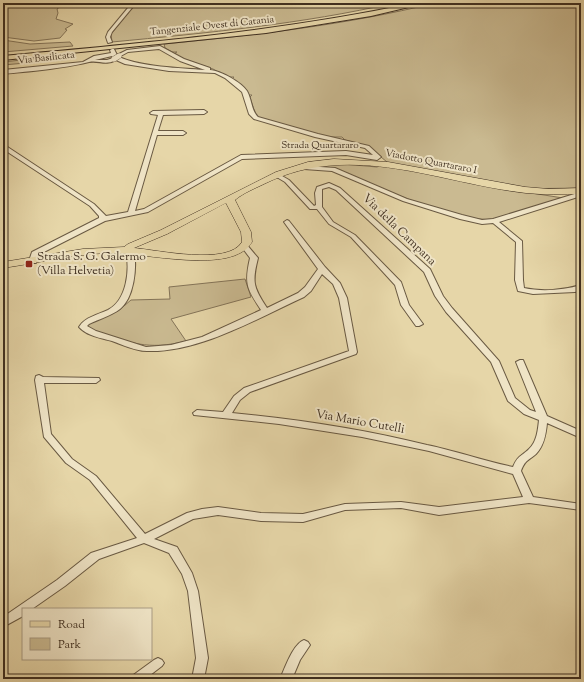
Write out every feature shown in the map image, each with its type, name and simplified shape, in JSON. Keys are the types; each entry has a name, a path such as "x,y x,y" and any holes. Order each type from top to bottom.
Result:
{"highway":[{"name":"Tangenziale Ovest di Catania","path":"3,55 234,32 332,18 409,3"},
{"name":"Tangenziale Ovest di Catania","path":"3,58 250,33 336,21 423,3"}],"main road":[{"name":"Viadotto Quartararo I","path":"137,243 164,232 277,175 293,169 317,164 349,161 384,164 508,187 549,192 581,192"},
{"path":"92,251 130,251 218,257 235,254 245,246 248,237 231,205 230,200 243,191"},
{"path":"209,208 222,203 231,205"},
{"path":"130,251 129,247 137,243"},
{"path":"3,265 137,243"}],"street":[{"path":"110,42 108,37 110,32 134,3"},
{"path":"88,61 106,64 115,55 127,51 160,47 182,60 216,72"},
{"name":"Via Basilicata","path":"3,72 70,65 88,61 96,57 115,55"},
{"name":"Strada Quartararo","path":"33,261 35,254 104,219 146,211 241,157 346,153 378,157 367,147 317,136 256,118 252,114 244,91 227,77 216,72 169,69 130,63 119,60 115,55"},
{"path":"153,113 204,112"},
{"path":"131,214 157,133 161,113"},
{"path":"157,133 183,133"},
{"path":"3,146 92,205 104,219"},
{"path":"293,169 333,169 405,200 460,217 482,222 494,221 581,192"},
{"path":"277,175 287,181 312,208 319,207 331,223 352,236 398,284 405,305 419,324"},
{"name":"Via della Campana","path":"319,207 318,190 325,185 334,186 427,271 439,296 449,310 495,361 511,399 527,412 543,418"},
{"path":"494,221 519,241 519,280 521,289 533,292 578,288 581,296"},
{"path":"226,415 237,398 247,390 353,352 343,298 336,283 322,269 287,222"},
{"path":"245,246 254,258 249,279 252,291 265,310"},
{"path":"130,251 129,289 124,302 116,309 84,324 83,327 92,333 146,349 170,347 205,338 265,310 287,302 308,289 322,269"},
{"path":"520,362 543,418 543,426 534,450 519,460 516,470 529,500"},
{"path":"96,380 39,379 47,435 69,461 93,478 144,539 172,550 187,573 193,591 202,658 198,679"},
{"name":"Via Mario Cutelli","path":"197,413 281,421 409,443 516,470"},
{"path":"543,418 581,435"},
{"path":"25,608 61,584 95,556 144,539 190,516 218,511 261,516 303,518 345,507 401,505 439,511 529,500 581,507"},
{"path":"3,623 22,610"},
{"path":"286,679 295,658 304,644"},
{"path":"136,679 158,663"}],"green space":[{"path":"3,3 81,3 61,6 57,9 58,13 56,19 73,24 65,29 67,30 60,38 34,41 3,37"},
{"path":"136,3 394,3 324,17 289,22 112,42 111,34"},
{"path":"435,3 581,3 581,188 506,189 563,198 493,219 479,219 444,212 339,171 320,166 343,164 377,167 387,162 369,147 345,140 342,137 321,137 256,117 250,97 252,95 248,95 232,79 234,77 228,77 213,69 179,57 175,53 177,52 172,52 165,48 164,44 266,33 334,23 402,11"},
{"path":"3,40 30,44 70,42 73,46 3,52"},
{"path":"75,54 71,59 3,65 3,62"},
{"path":"245,279 251,297 171,319 186,341 160,345 139,344 93,332 87,327 88,324 118,311 131,300 170,299 169,287"}],"place":[{"name":"Strada S. G. Galermo (Villa Helvetia)","path":"29,264"}]}
